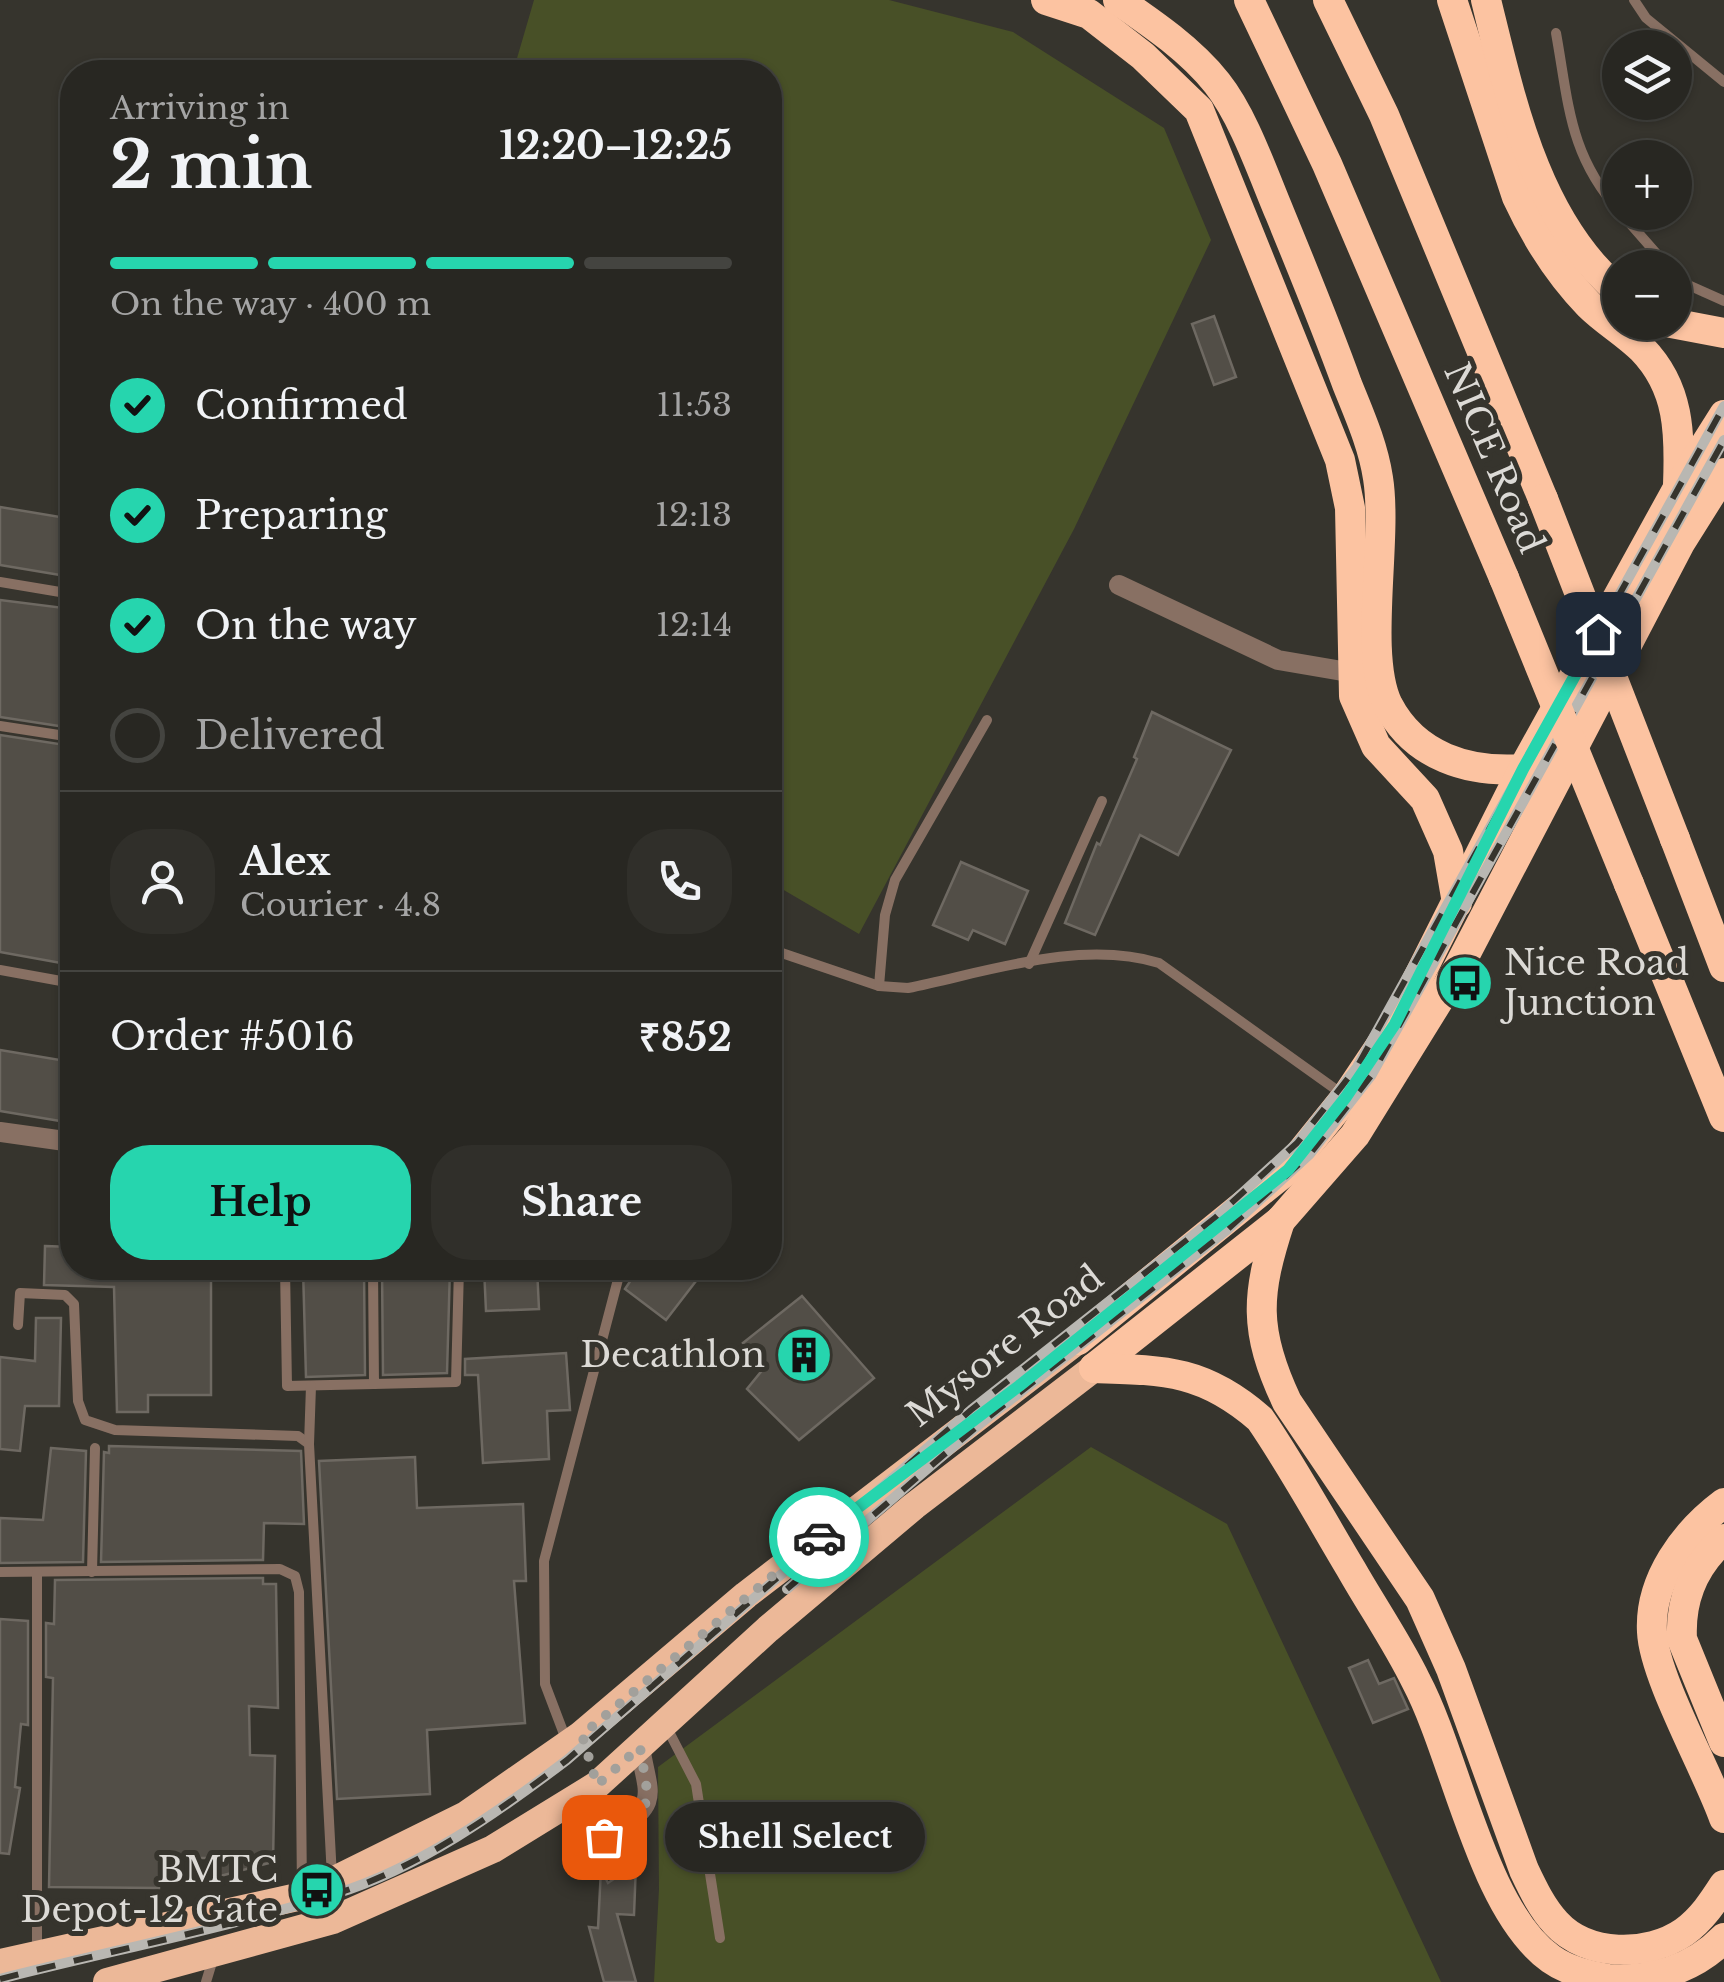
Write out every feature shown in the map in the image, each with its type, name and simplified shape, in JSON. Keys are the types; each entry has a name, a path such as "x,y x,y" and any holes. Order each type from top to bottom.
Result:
{"highway":[{"path":"1046,0 1089,14 1143,56 1199,110 1340,460 1350,508 1354,696 1376,746 1425,799 1448,850 1457,903"},
{"path":"1118,0 1166,34 1218,84 1254,154 1317,302 1378,478 1378,667 1389,706 1404,728 1448,761 1477,770 1523,769"},
{"name":"NICE Road","path":"1249,0 1328,164 1504,578 1724,1118"},
{"name":"NICE Road","path":"1328,0 1391,132 1544,499 1718,942 1724,967"},
{"path":"1452,0 1516,198 1548,256 1592,308 1644,352 1663,377 1676,406 1680,439 1678,488"},
{"path":"1486,0 1527,148 1562,223 1602,271"},
{"path":"1692,327 1724,333"},
{"name":"Mysore Road","path":"0,1963 302,1896 466,1815 575,1740 746,1594 1078,1340 1288,1170 1346,1097 1395,1024 1523,769 1678,488 1724,414"},
{"name":"Mysore Road","path":"107,1982 333,1920 493,1849 597,1785 768,1629 900,1518 1280,1221 1356,1135 1418,1039 1708,510 1724,473"},
{"path":"1280,1221 1262,1274 1264,1340 1272,1370 1286,1402 1420,1599 1451,1668 1524,1870 1540,1902 1558,1926 1579,1941 1601,1948 1632,1950 1659,1944 1684,1932 1706,1912 1724,1885"},
{"path":"1094,1368 1165,1370 1198,1380 1222,1390 1260,1419 1418,1683 1498,1888 1528,1938 1548,1958 1590,1976 1620,1982 1644,1981 1694,1963 1724,1938"},
{"path":"1724,1503 1681,1544 1664,1575 1652,1632 1668,1685 1724,1818"},
{"path":"1724,1540 1692,1578 1681,1621 1687,1654 1724,1742"},
{"path":"575,1740 597,1785"}],"street":[{"path":"1119,586 1278,660 1354,673"},
{"path":"0,1132 60,1140"},
{"path":"568,1803 580,1834 590,1838 604,1837 642,1814 648,1800 640,1747"}],"lane":[{"path":"1634,0 1646,18 1724,82"},
{"path":"1556,33 1574,138 1586,167 1602,188"},
{"path":"1466,52 1496,43"},
{"path":"1636,230 1653,250"},
{"path":"1692,287 1724,301"},
{"path":"0,582 60,592"},
{"path":"879,986 884,915 895,880 988,720"},
{"path":"0,726 60,735"},
{"path":"1029,964 1102,802"},
{"path":"782,953 879,986 908,988 1085,952 1111,952 1159,964 1346,1097"},
{"path":"0,970 60,981"},
{"path":"285,1280 287,1386 456,1382 459,1280"},
{"path":"373,1280 374,1384"},
{"path":"575,1740 545,1684 544,1561 618,1280"},
{"path":"18,1325 20,1293 65,1295 74,1304 78,1400 84,1420 114,1430 298,1436 309,1444"},
{"path":"311,1386 309,1444 333,1883"},
{"path":"92,1572 95,1448"},
{"path":"0,1572 280,1569 295,1576 300,1592 302,1896"},
{"path":"37,1572 37,1941"},
{"path":"665,1725 696,1784 720,1938"},
{"path":"206,1982 214,1953"}],"green space":[{"path":"534,0 889,0 1013,32 1164,128 1211,240 1074,529 859,934 782,889 782,60 516,60"},
{"path":"1091,1447 1227,1524 1441,1982 654,1982 659,1889 658,1767"}],"building":[{"path":"1214,316 1236,377 1214,385 1192,324"},
{"path":"0,507 60,517 60,575 0,565"},
{"path":"0,600 60,608 60,726 0,717"},
{"path":"1152,712 1231,750 1178,855 1140,835 1095,935 1065,923 1137,759 1134,757"},
{"path":"0,735 60,744 60,963 0,952"},
{"path":"961,862 1028,891 1005,944 973,930 968,940 933,925"},
{"path":"0,1050 60,1060 60,1121 0,1111"},
{"path":"45,1246 60,1247 60,1280 211,1280 211,1395 148,1395 148,1412 117,1412 114,1287 44,1285"},
{"path":"303,1280 364,1280 365,1375 306,1377"},
{"path":"382,1280 450,1280 447,1373 383,1375"},
{"path":"485,1280 538,1280 539,1309 486,1311"},
{"path":"631,1280 697,1280 666,1320 625,1289"},
{"name":"Decathlon","path":"802,1296 874,1378 799,1440 747,1389 764,1368 743,1343"},
{"path":"36,1318 61,1318 59,1406 25,1406 20,1451 0,1449 0,1357 35,1361"},
{"path":"566,1353 570,1410 547,1411 549,1459 483,1463 478,1375 465,1375 465,1359"},
{"path":"109,1446 301,1451 304,1524 264,1523 263,1560 101,1562 104,1452 109,1453"},
{"path":"51,1448 86,1451 83,1562 0,1563 0,1518 43,1520"},
{"path":"415,1457 417,1508 523,1504 526,1581 514,1581 525,1723 427,1730 430,1794 337,1799 319,1461"},
{"path":"263,1578 263,1584 276,1584 278,1708 249,1706 250,1755 275,1756 273,1862 209,1879 210,1858 160,1858 159,1888 49,1887 53,1678 46,1677 46,1623 54,1624 55,1580"},
{"path":"0,1619 28,1621 28,1725 21,1724 15,1787 20,1788 9,1854 0,1853"},
{"path":"1368,1660 1379,1684 1394,1678 1408,1709 1373,1723 1349,1668"},
{"path":"636,1864 634,1915 617,1914 636,1982 604,1982 589,1927 598,1928 601,1869 608,1883"}],"railway":[{"path":"0,1979 335,1894 397,1870 456,1837 567,1760 971,1410 1216,1217 1297,1143 1357,1067 1724,406"},
{"path":"787,1589 981,1423 1227,1230 1310,1154 1371,1076 1724,440"}],"way so far":[{"path":"604,1837 642,1814 648,1800 640,1747 597,1785 582,1735 746,1594 819,1537"}],"place":[{"name":"Nice Road Junction","path":"1465,983"},
{"name":"Decathlon","path":"804,1355"},
{"name":"Shell Select","path":"604,1837"},
{"name":"BMTC Depot-12 Gate","path":"317,1890"}],"route":[{"path":"819,1537 892,1479 990,1410 1288,1170 1346,1097 1395,1024 1523,769 1598,634"}]}
